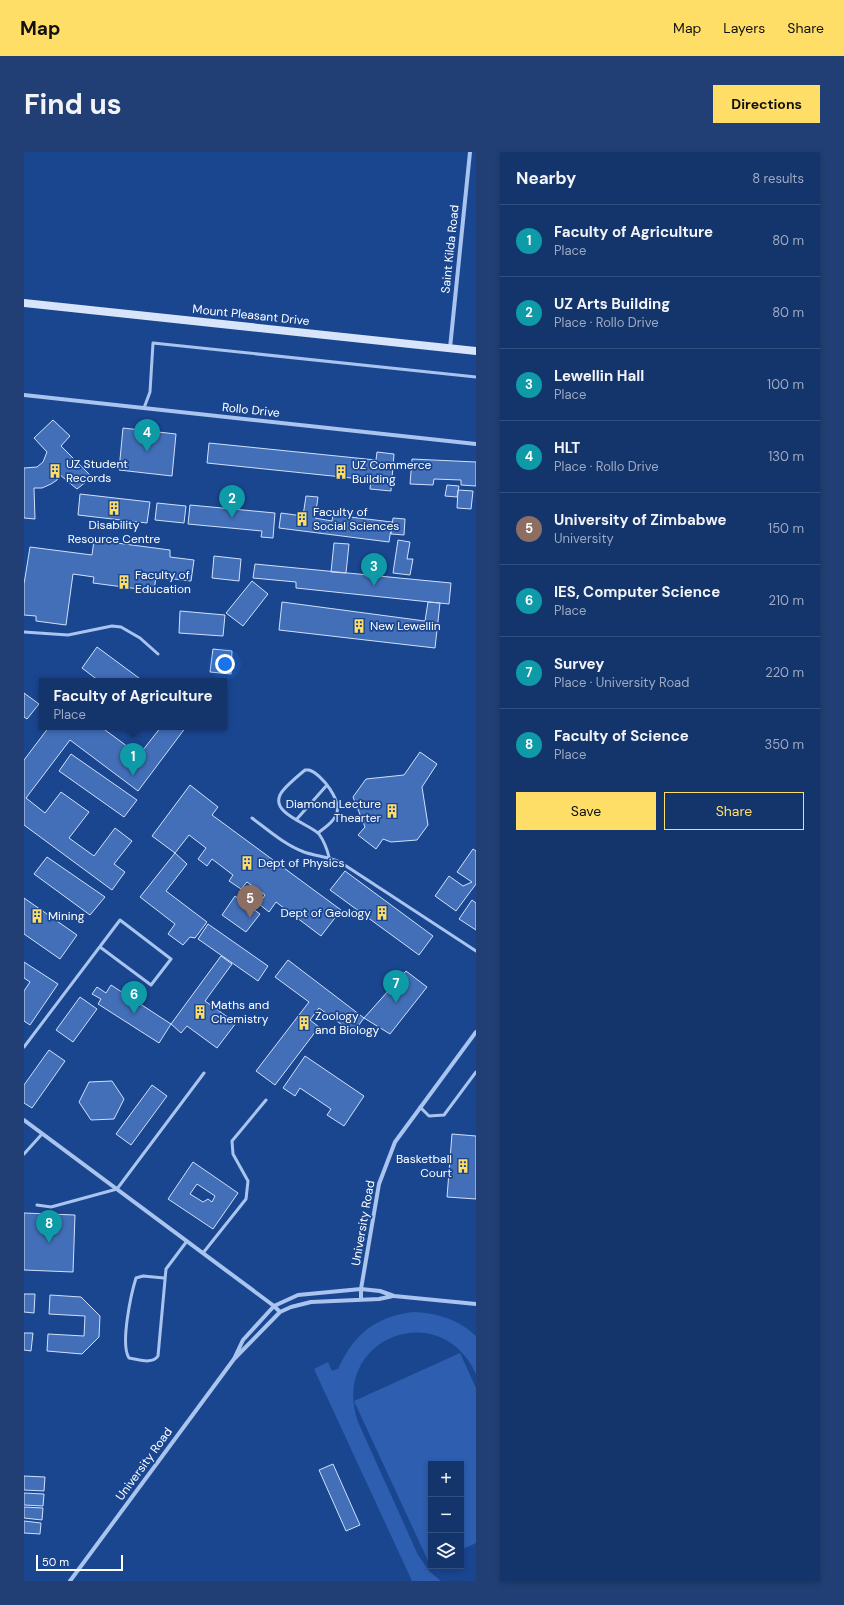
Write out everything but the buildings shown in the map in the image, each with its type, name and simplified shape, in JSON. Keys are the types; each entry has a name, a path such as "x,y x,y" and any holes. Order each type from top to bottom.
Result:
{"street":[{"name":"Saint Kilda Road","path":"450,348 470,152"},
{"name":"Mount Pleasant Drive","path":"24,303 476,351"},
{"name":"Rollo Drive","path":"24,395 476,444"},
{"name":"University Road","path":"234,1359 243,1340 274,1306 288,1298 309,1293 361,1289 380,1179 395,1142 476,1032"},
{"path":"24,1120 280,1312"},
{"path":"361,1299 361,1289 380,1291 394,1296 476,1304"},
{"name":"University Road","path":"70,1581 234,1359 280,1312 291,1307 311,1302 379,1299 394,1296"}],"lane":[{"path":"144,408 150,392 154,344 476,377"},
{"path":"24,632 68,634 112,626 121,627 140,638 158,654"},
{"path":"318,833 332,821 338,812 335,799 327,785 315,771 305,770 280,794 279,804 281,808 296,820 318,833 327,847 329,857"},
{"path":"296,820 327,785"},
{"path":"252,818 282,840 304,852 329,857 340,862 476,951"},
{"path":"24,1047 120,920 171,959 151,985 100,947"},
{"path":"420,1107 429,1116 444,1115 476,1072"},
{"path":"37,1205 50,1207 117,1189 204,1073"},
{"path":"203,1253 246,1199 248,1181 232,1154 232,1141 266,1100"},
{"path":"24,1154 42,1134"},
{"path":"164,1278 143,1276 136,1278 130,1306 125,1347 128,1358 151,1362 156,1360 158,1356 166,1269 187,1241"}],"shaded area":[{"path":"413,1312 447,1318 462,1325 476,1336 476,1374 459,1350 438,1336 415,1333 393,1337 373,1350 359,1368 353,1393 358,1422 418,1555 430,1572 441,1581 412,1581 314,1369 328,1362 332,1371 338,1369 351,1346 367,1329 388,1318"},
{"path":"460,1353 476,1388 476,1543 464,1549 464,1461 428,1461 428,1561 354,1401"}],"place":[{"name":"HLT","path":"147,452"},
{"name":"UZ Student Records","path":"55,471"},
{"name":"UZ Commerce Building","path":"341,472"},
{"name":"Disability Resource Centre","path":"114,508"},
{"name":"UZ Arts Building","path":"232,518"},
{"name":"Faculty of Social Sciences","path":"302,519"},
{"name":"Faculty of Education","path":"124,582"},
{"name":"Lewellin Hall","path":"374,586"},
{"name":"New Lewellin","path":"359,626"},
{"name":"Faculty of Agriculture","path":"133,776"},
{"name":"Diamond Lecture Thearter","path":"392,811"},
{"name":"Dept of Physics","path":"247,863"},
{"name":"Dept of Geology","path":"382,913"},
{"name":"Mining","path":"37,916"},
{"name":"University of Zimbabwe","path":"250,918"},
{"name":"Survey","path":"396,1003"},
{"name":"Maths and Chemistry","path":"200,1012"},
{"name":"IES, Computer Science","path":"134,1014"},
{"name":"Zoology and Biology","path":"304,1023"},
{"name":"Basketball Court","path":"463,1166"},
{"name":"Faculty of Science","path":"49,1243"}]}
